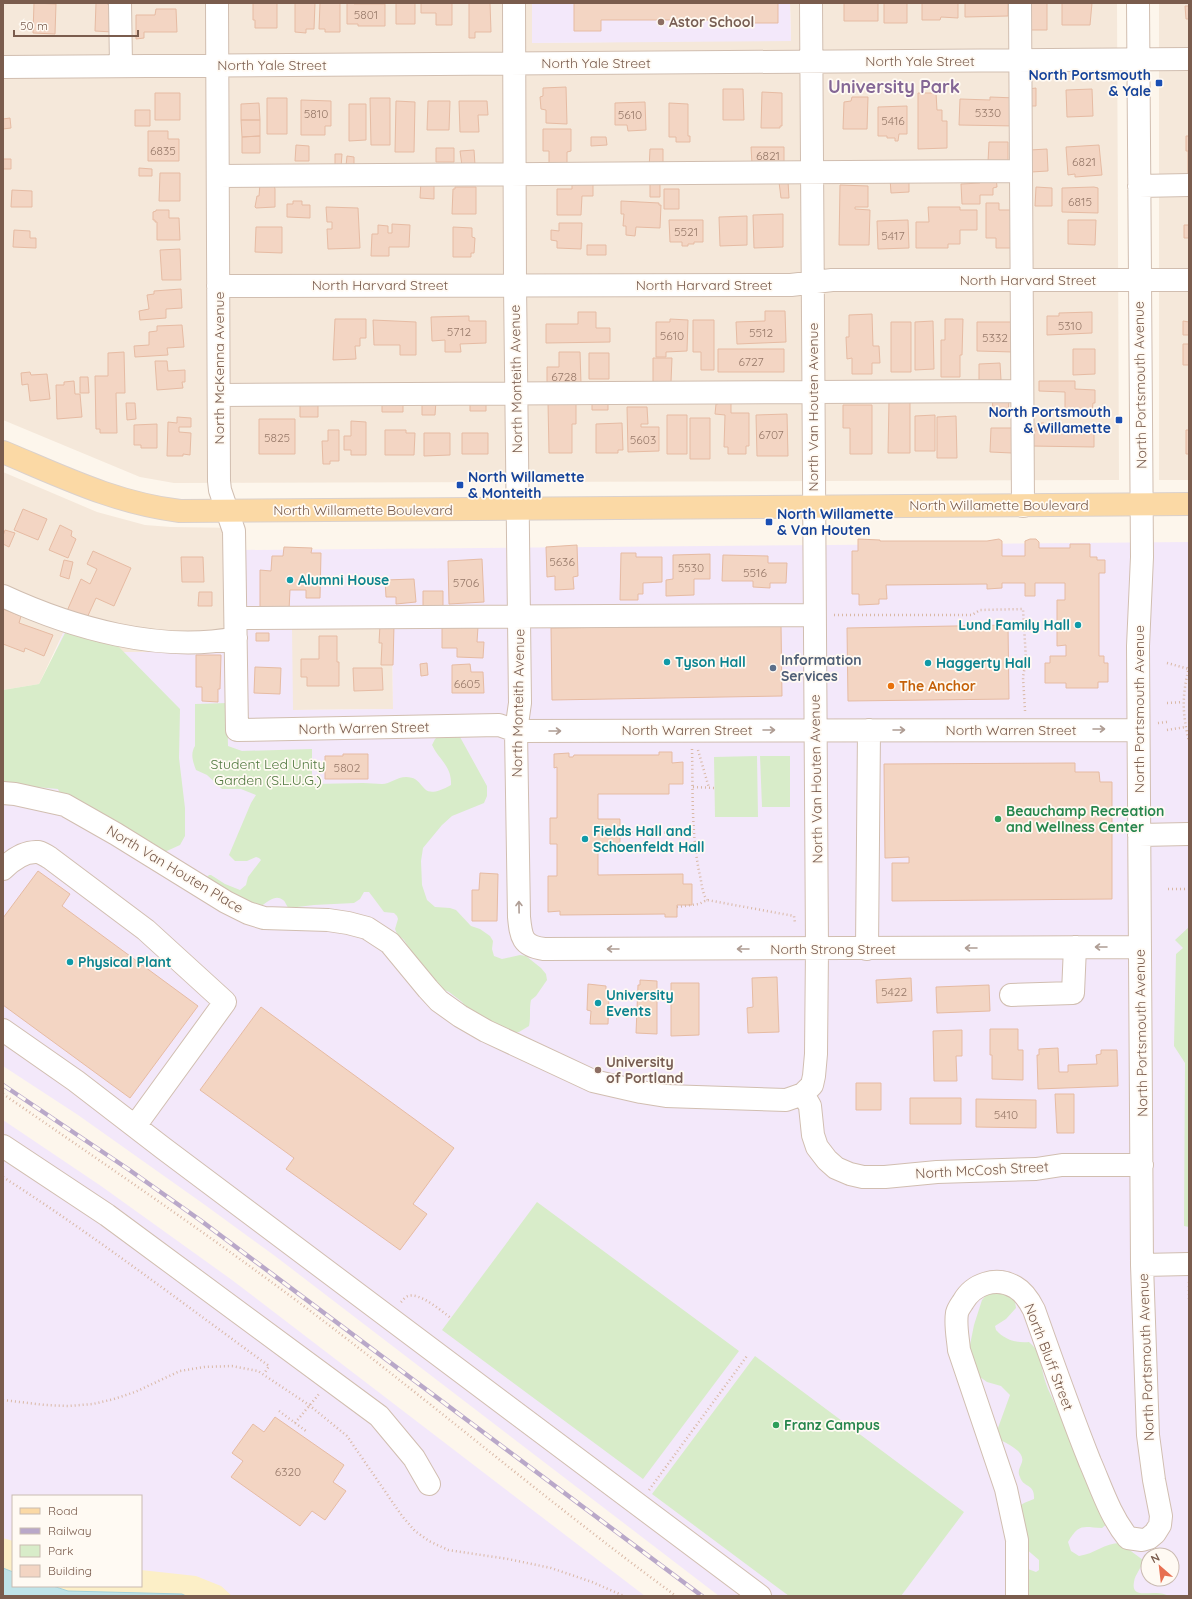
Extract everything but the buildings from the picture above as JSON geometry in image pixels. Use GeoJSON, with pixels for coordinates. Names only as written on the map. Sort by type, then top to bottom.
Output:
{"type":"FeatureCollection","features":[{"type":"Feature","properties":{"kind":"main road","name":"North Willamette Boulevard"},"geometry":{"type":"LineString","coordinates":[[3,452],[99,492],[136,504],[180,510],[228,511],[1189,504]]}},
{"type":"Feature","properties":{"kind":"street"},"geometry":{"type":"LineString","coordinates":[[120,3],[121,65]]}},
{"type":"Feature","properties":{"kind":"street","name":"North McKenna Avenue"},"geometry":{"type":"LineString","coordinates":[[217,3],[219,481],[220,490],[234,531],[237,730]]}},
{"type":"Feature","properties":{"kind":"street","name":"North Monteith Avenue"},"geometry":{"type":"LineString","coordinates":[[514,3],[514,174],[520,703],[516,731],[519,917],[522,934],[527,944]]}},
{"type":"Feature","properties":{"kind":"street","name":"North Van Houten Avenue"},"geometry":{"type":"LineString","coordinates":[[803,1094],[812,1085],[816,1054],[817,949],[811,3]]}},
{"type":"Feature","properties":{"kind":"street"},"geometry":{"type":"LineString","coordinates":[[1020,3],[1023,506]]}},
{"type":"Feature","properties":{"kind":"street","name":"North Portsmouth Avenue"},"geometry":{"type":"LineString","coordinates":[[1138,3],[1142,557],[1138,646],[1138,730],[1142,1265],[1147,1412],[1152,1462]]}},
{"type":"Feature","properties":{"kind":"street","name":"North Yale Street"},"geometry":{"type":"LineString","coordinates":[[3,67],[121,65],[1189,59]]}},
{"type":"Feature","properties":{"kind":"street"},"geometry":{"type":"LineString","coordinates":[[218,176],[1021,171]]}},
{"type":"Feature","properties":{"kind":"street"},"geometry":{"type":"LineString","coordinates":[[1139,186],[1189,185]]}},
{"type":"Feature","properties":{"kind":"street","name":"North Harvard Street"},"geometry":{"type":"LineString","coordinates":[[218,286],[791,285],[832,280],[1189,280]]}},
{"type":"Feature","properties":{"kind":"street"},"geometry":{"type":"LineString","coordinates":[[219,396],[1022,391]]}},
{"type":"Feature","properties":{"kind":"street"},"geometry":{"type":"LineString","coordinates":[[3,596],[46,614],[98,629],[144,640],[162,642],[205,642],[236,628],[519,616],[814,615]]}},
{"type":"Feature","properties":{"kind":"street","name":"North Warren Street"},"geometry":{"type":"LineString","coordinates":[[237,730],[499,726],[516,731],[1138,730]]}},
{"type":"Feature","properties":{"kind":"street"},"geometry":{"type":"LineString","coordinates":[[867,949],[868,730]]}},
{"type":"Feature","properties":{"kind":"street","name":"North Van Houten Place"},"geometry":{"type":"LineString","coordinates":[[3,793],[15,794],[65,805],[116,834],[226,902],[248,913],[264,918],[328,920],[367,928],[390,943],[439,1001],[460,1016],[486,1031],[593,1081],[641,1092],[673,1096],[786,1100],[803,1094]]}},
{"type":"Feature","properties":{"kind":"street"},"geometry":{"type":"LineString","coordinates":[[1139,835],[1189,834]]}},
{"type":"Feature","properties":{"kind":"street"},"geometry":{"type":"LineString","coordinates":[[3,869],[24,854],[39,852],[50,858],[146,930],[225,1002],[135,1126]]}},
{"type":"Feature","properties":{"kind":"street","name":"North Strong Street"},"geometry":{"type":"LineString","coordinates":[[527,944],[534,948],[544,949],[867,949],[1140,946]]}},
{"type":"Feature","properties":{"kind":"street"},"geometry":{"type":"LineString","coordinates":[[1011,995],[1073,993],[1074,947]]}},
{"type":"Feature","properties":{"kind":"street"},"geometry":{"type":"LineString","coordinates":[[3,1030],[76,1081],[390,1319],[760,1596]]}},
{"type":"Feature","properties":{"kind":"street","name":"North McCosh Street"},"geometry":{"type":"LineString","coordinates":[[803,1094],[810,1106],[813,1135],[817,1147],[827,1160],[836,1168],[850,1174],[864,1177],[885,1177],[937,1172],[1036,1170],[1062,1165],[1142,1165]]}},
{"type":"Feature","properties":{"kind":"street"},"geometry":{"type":"LineString","coordinates":[[3,1146],[107,1215],[379,1416],[414,1458],[429,1484]]}},
{"type":"Feature","properties":{"kind":"street"},"geometry":{"type":"LineString","coordinates":[[1142,1265],[1189,1264]]}},
{"type":"Feature","properties":{"kind":"street","name":"North Bluff Street"},"geometry":{"type":"LineString","coordinates":[[1016,1596],[1017,1540],[1012,1510],[959,1350],[957,1312],[965,1298],[973,1289],[982,1284],[1002,1282],[1016,1287],[1028,1299],[1034,1310],[1067,1403],[1102,1491],[1115,1520],[1128,1538],[1142,1540],[1155,1533],[1160,1525],[1161,1516],[1152,1462]]}},
{"type":"Feature","properties":{"kind":"path"},"geometry":{"type":"LineString","coordinates":[[814,615],[972,616],[980,610],[1023,609],[1026,660],[1022,677],[1026,730]]}},
{"type":"Feature","properties":{"kind":"path"},"geometry":{"type":"LineString","coordinates":[[1167,663],[1189,668],[1183,702],[1189,742]]}},
{"type":"Feature","properties":{"kind":"path"},"geometry":{"type":"LineString","coordinates":[[1167,703],[1183,702]]}},
{"type":"Feature","properties":{"kind":"path"},"geometry":{"type":"LineString","coordinates":[[1167,730],[1186,727]]}},
{"type":"Feature","properties":{"kind":"path"},"geometry":{"type":"LineString","coordinates":[[707,900],[704,896],[698,868],[694,832],[692,751],[699,750],[709,788]]}},
{"type":"Feature","properties":{"kind":"path"},"geometry":{"type":"LineString","coordinates":[[693,787],[715,788]]}},
{"type":"Feature","properties":{"kind":"path"},"geometry":{"type":"LineString","coordinates":[[620,833],[694,832]]}},
{"type":"Feature","properties":{"kind":"path"},"geometry":{"type":"LineString","coordinates":[[1168,889],[1189,889]]}},
{"type":"Feature","properties":{"kind":"path"},"geometry":{"type":"LineString","coordinates":[[677,908],[699,904],[707,900],[794,916],[795,923]]}},
{"type":"Feature","properties":{"kind":"path"},"geometry":{"type":"LineString","coordinates":[[3,1094],[132,1183],[339,1333],[613,1550],[676,1596]]}},
{"type":"Feature","properties":{"kind":"path"},"geometry":{"type":"LineString","coordinates":[[3,1177],[89,1234],[269,1366],[264,1374]]}},
{"type":"Feature","properties":{"kind":"path"},"geometry":{"type":"LineString","coordinates":[[1189,1278],[1189,1299]]}},
{"type":"Feature","properties":{"kind":"path"},"geometry":{"type":"LineString","coordinates":[[390,1319],[401,1302],[408,1296],[414,1295],[421,1297],[451,1318]]}},
{"type":"Feature","properties":{"kind":"path"},"geometry":{"type":"LineString","coordinates":[[638,1504],[747,1356]]}},
{"type":"Feature","properties":{"kind":"path"},"geometry":{"type":"LineString","coordinates":[[3,1400],[45,1405],[68,1406],[93,1404],[135,1392],[180,1371],[204,1367],[232,1366],[258,1371],[309,1405],[347,1436],[402,1516],[415,1531],[429,1541],[448,1550],[508,1559],[551,1568],[592,1582],[624,1596]]}},
{"type":"Feature","properties":{"kind":"path"},"geometry":{"type":"LineString","coordinates":[[295,1423],[330,1379]]}},
{"type":"Feature","properties":{"kind":"path"},"geometry":{"type":"LineString","coordinates":[[279,1411],[306,1431]]}},
{"type":"Feature","properties":{"kind":"shaded area"},"geometry":{"type":"Polygon","coordinates":[[[3,3],[532,3],[532,43],[791,40],[790,3],[1117,3],[1119,480],[174,483],[140,477],[3,420],[3,3]]]}},
{"type":"Feature","properties":{"kind":"shaded area","name":"Astor School"},"geometry":{"type":"Polygon","coordinates":[[[532,3],[790,3],[791,41],[532,43],[532,3]]]}},
{"type":"Feature","properties":{"kind":"shaded area"},"geometry":{"type":"Polygon","coordinates":[[[1159,3],[1189,3],[1189,480],[1159,480],[1159,3]]]}},
{"type":"Feature","properties":{"kind":"shaded area"},"geometry":{"type":"Polygon","coordinates":[[[3,472],[97,512],[145,525],[242,528],[241,652],[114,652],[64,631],[39,684],[3,690],[3,472]]]}},
{"type":"Feature","properties":{"kind":"shaded area","name":"University of Portland"},"geometry":{"type":"Polygon","coordinates":[[[1189,542],[1189,1596],[719,1596],[275,1256],[78,1115],[3,1066],[3,776],[64,631],[114,652],[241,652],[241,627],[292,627],[293,710],[393,709],[392,617],[241,618],[241,550],[1189,542]]]}},
{"type":"Feature","properties":{"kind":"shaded area"},"geometry":{"type":"Polygon","coordinates":[[[392,626],[393,709],[292,710],[292,627],[392,626]]]}},
{"type":"Feature","properties":{"kind":"shaded area"},"geometry":{"type":"Polygon","coordinates":[[[3,1120],[101,1186],[232,1280],[645,1596],[193,1596],[142,1586],[142,1495],[12,1495],[12,1570],[3,1569],[3,1120]]]}},
{"type":"Feature","properties":{"kind":"green space"},"geometry":{"type":"Polygon","coordinates":[[[65,633],[114,642],[180,709],[179,758],[185,808],[185,836],[180,845],[158,855],[62,798],[58,789],[3,784],[3,690],[39,684],[65,633]]]}},
{"type":"Feature","properties":{"kind":"green space","name":"Student Led Unity Garden (S.L.U.G.)"},"geometry":{"type":"Polygon","coordinates":[[[227,703],[228,746],[242,751],[312,749],[312,784],[382,784],[406,777],[413,778],[418,781],[428,791],[433,792],[440,790],[451,785],[451,778],[447,768],[432,745],[435,739],[441,734],[460,737],[487,786],[487,796],[484,803],[452,816],[442,825],[423,848],[421,861],[422,885],[427,900],[435,907],[456,910],[471,926],[480,929],[490,936],[493,941],[492,949],[494,956],[502,959],[520,955],[526,956],[546,974],[547,980],[536,996],[531,1000],[529,1026],[519,1032],[509,1033],[468,1010],[462,1002],[449,992],[436,986],[419,964],[404,940],[397,934],[395,929],[398,919],[397,916],[394,913],[384,912],[369,892],[364,892],[360,899],[354,903],[289,908],[283,900],[276,898],[255,908],[205,879],[211,875],[225,884],[240,890],[246,885],[248,877],[261,860],[256,857],[247,861],[235,861],[229,855],[251,803],[256,795],[241,789],[222,789],[207,775],[196,770],[193,761],[192,755],[195,746],[195,704],[227,703]]]}},
{"type":"Feature","properties":{"kind":"green space"},"geometry":{"type":"Polygon","coordinates":[[[757,756],[758,817],[715,817],[714,757],[757,756]]]}},
{"type":"Feature","properties":{"kind":"green space"},"geometry":{"type":"Polygon","coordinates":[[[760,756],[790,756],[790,807],[762,807],[760,756]]]}},
{"type":"Feature","properties":{"kind":"green space"},"geometry":{"type":"Polygon","coordinates":[[[1189,927],[1189,1227],[1184,1226],[1185,1063],[1174,1046],[1176,954],[1183,948],[1175,940],[1189,927]]]}},
{"type":"Feature","properties":{"kind":"green space"},"geometry":{"type":"Polygon","coordinates":[[[537,1202],[739,1351],[643,1479],[442,1330],[537,1202]]]}},
{"type":"Feature","properties":{"kind":"green space"},"geometry":{"type":"Polygon","coordinates":[[[988,1293],[1006,1294],[1013,1298],[1016,1308],[1006,1319],[995,1326],[996,1330],[1011,1340],[1029,1342],[1033,1345],[1039,1356],[1048,1389],[1107,1518],[1107,1524],[1102,1528],[1086,1527],[1075,1532],[1068,1542],[1071,1551],[1079,1556],[1115,1543],[1120,1543],[1140,1558],[1140,1568],[1135,1579],[1135,1590],[1140,1593],[1160,1593],[1169,1596],[1027,1596],[1025,1570],[1028,1569],[1036,1572],[1039,1570],[1039,1560],[1025,1548],[1018,1507],[1034,1499],[1034,1494],[1033,1490],[1024,1483],[1019,1475],[1022,1462],[1021,1454],[1015,1448],[999,1439],[998,1428],[1010,1395],[1001,1386],[987,1382],[980,1377],[969,1350],[974,1325],[982,1300],[988,1293]]]}},
{"type":"Feature","properties":{"kind":"green space","name":"Franz Campus"},"geometry":{"type":"Polygon","coordinates":[[[755,1356],[964,1512],[901,1596],[789,1596],[652,1494],[755,1356]]]}},
{"type":"Feature","properties":{"kind":"sand"},"geometry":{"type":"Polygon","coordinates":[[[3,1538],[12,1541],[12,1572],[3,1568],[3,1538]]]}},
{"type":"Feature","properties":{"kind":"sand"},"geometry":{"type":"Polygon","coordinates":[[[142,1570],[196,1576],[221,1586],[232,1596],[186,1596],[182,1594],[68,1591],[56,1587],[142,1587],[142,1570]]]}},
{"type":"Feature","properties":{"kind":"water"},"geometry":{"type":"Polygon","coordinates":[[[3,1568],[12,1572],[12,1587],[56,1587],[68,1591],[182,1594],[186,1596],[3,1596],[3,1568]]]}},
{"type":"Feature","properties":{"kind":"railway"},"geometry":{"type":"LineString","coordinates":[[3,1085],[128,1169],[200,1220],[702,1596]]}},
{"type":"Feature","properties":{"kind":"place","name":"Astor School"},"geometry":{"type":"Point","coordinates":[661,22]}},
{"type":"Feature","properties":{"kind":"place","name":"North Portsmouth & Yale"},"geometry":{"type":"Point","coordinates":[1159,83]}},
{"type":"Feature","properties":{"kind":"place","name":"North Portsmouth & Willamette"},"geometry":{"type":"Point","coordinates":[1119,420]}},
{"type":"Feature","properties":{"kind":"place","name":"North Willamette & Monteith"},"geometry":{"type":"Point","coordinates":[460,485]}},
{"type":"Feature","properties":{"kind":"place","name":"North Willamette & Van Houten"},"geometry":{"type":"Point","coordinates":[769,522]}},
{"type":"Feature","properties":{"kind":"place","name":"Alumni House"},"geometry":{"type":"Point","coordinates":[290,580]}},
{"type":"Feature","properties":{"kind":"place","name":"Lund Family Hall"},"geometry":{"type":"Point","coordinates":[1078,625]}},
{"type":"Feature","properties":{"kind":"place","name":"Tyson Hall"},"geometry":{"type":"Point","coordinates":[667,662]}},
{"type":"Feature","properties":{"kind":"place","name":"Haggerty Hall"},"geometry":{"type":"Point","coordinates":[928,663]}},
{"type":"Feature","properties":{"kind":"place","name":"Information Services"},"geometry":{"type":"Point","coordinates":[773,668]}},
{"type":"Feature","properties":{"kind":"place","name":"The Anchor"},"geometry":{"type":"Point","coordinates":[891,686]}},
{"type":"Feature","properties":{"kind":"place","name":"Beauchamp Recreation and Wellness Center"},"geometry":{"type":"Point","coordinates":[998,819]}},
{"type":"Feature","properties":{"kind":"place","name":"Fields Hall and Schoenfeldt Hall"},"geometry":{"type":"Point","coordinates":[585,839]}},
{"type":"Feature","properties":{"kind":"place","name":"Physical Plant"},"geometry":{"type":"Point","coordinates":[70,962]}},
{"type":"Feature","properties":{"kind":"place","name":"University Events"},"geometry":{"type":"Point","coordinates":[598,1003]}},
{"type":"Feature","properties":{"kind":"place","name":"University of Portland"},"geometry":{"type":"Point","coordinates":[598,1070]}},
{"type":"Feature","properties":{"kind":"place","name":"Franz Campus"},"geometry":{"type":"Point","coordinates":[776,1425]}},
{"type":"Feature","properties":{"kind":"district","name":"University Park"},"geometry":{"type":"Point","coordinates":[894,86]}}]}
